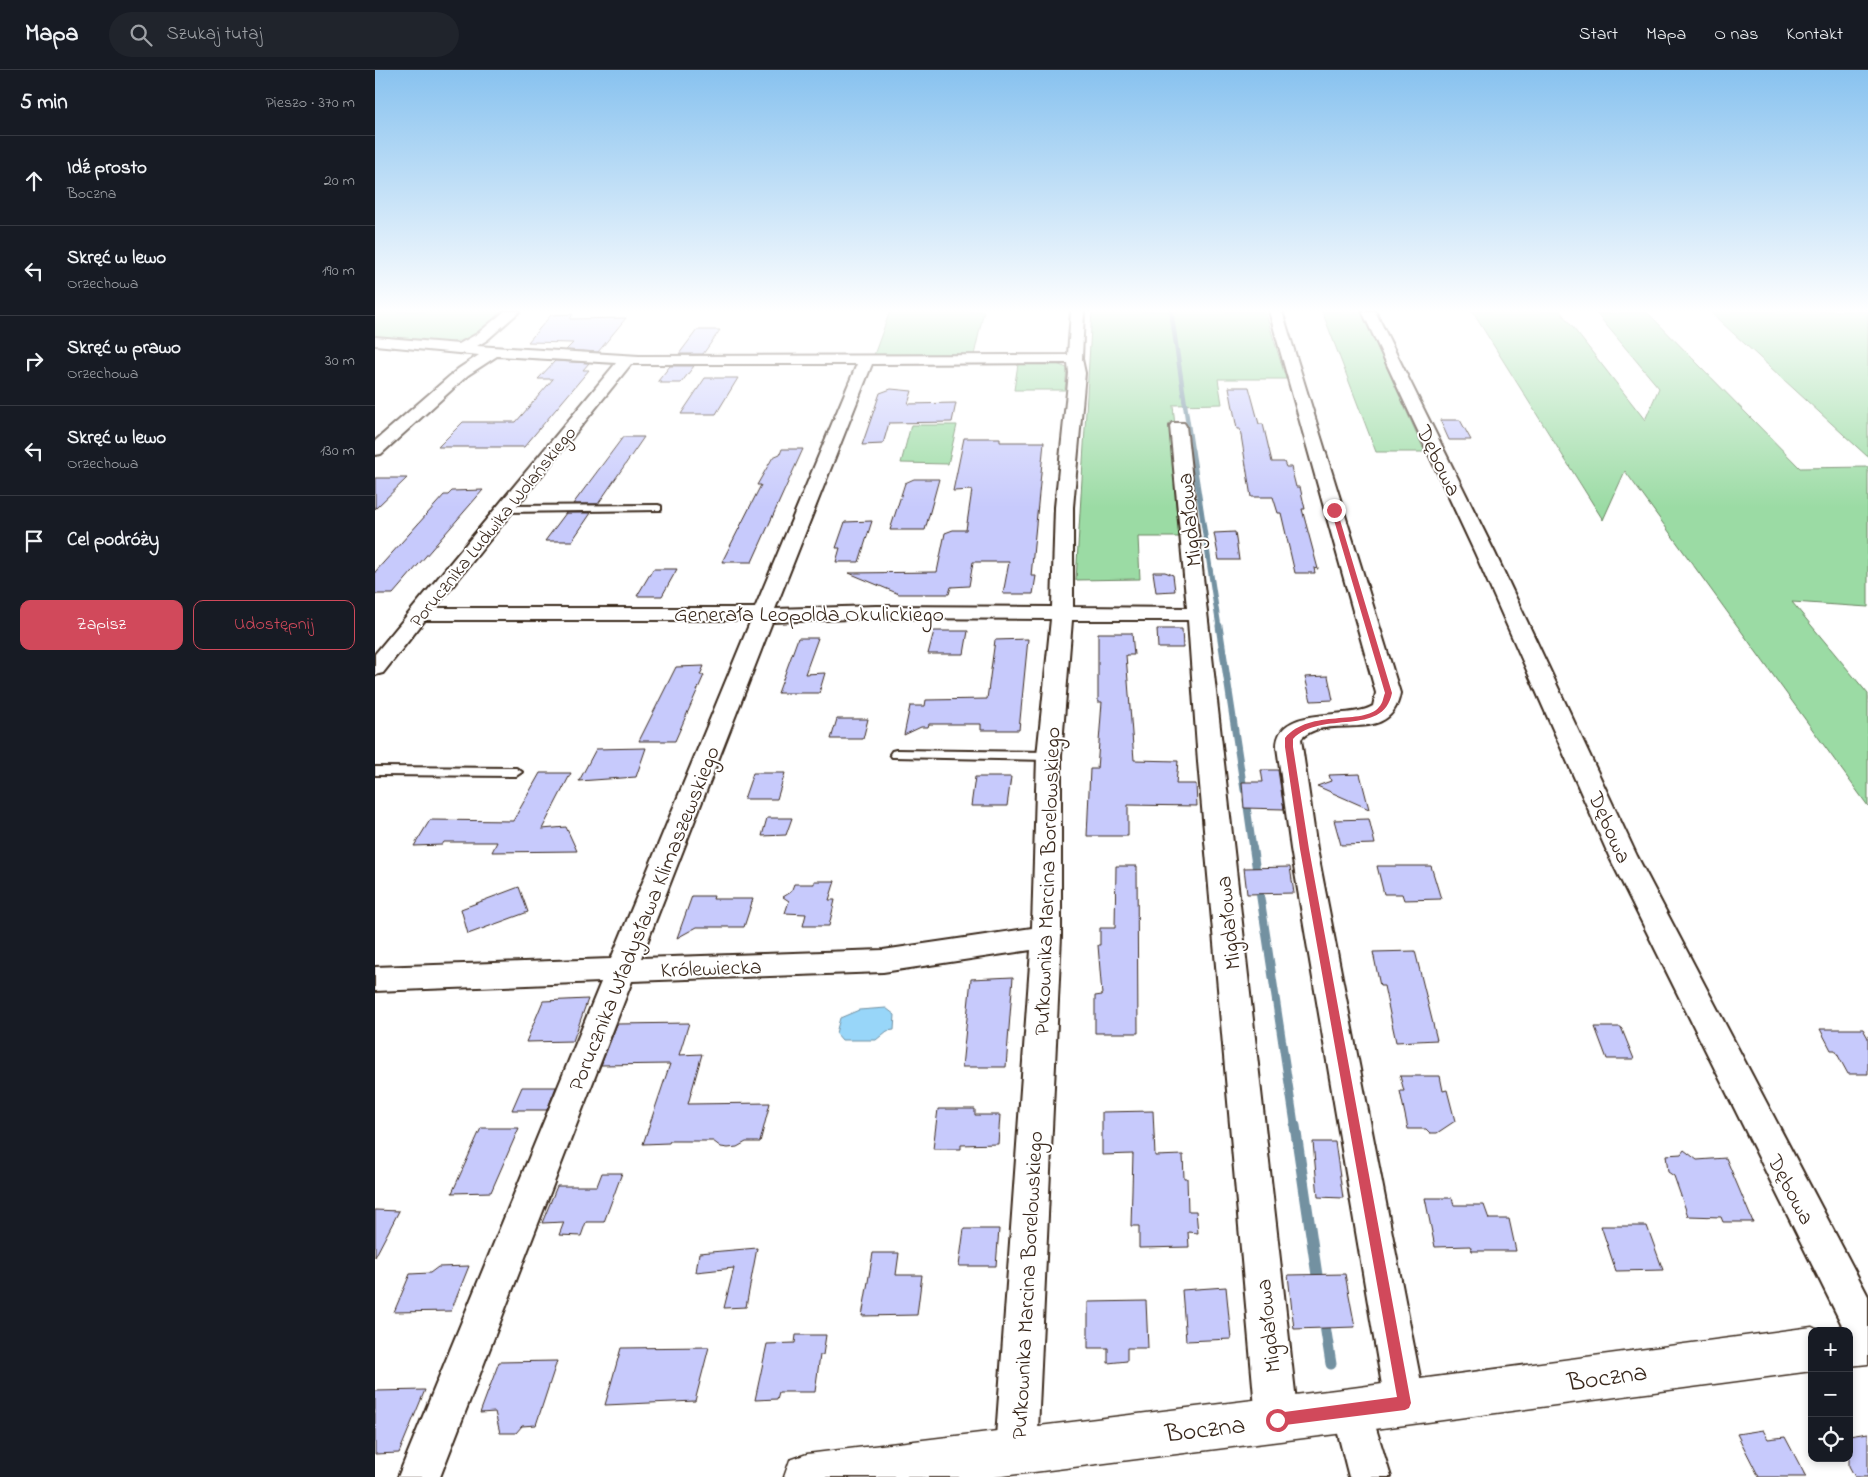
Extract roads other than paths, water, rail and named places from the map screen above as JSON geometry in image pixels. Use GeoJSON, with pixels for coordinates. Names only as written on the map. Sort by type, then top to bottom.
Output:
{"type":"FeatureCollection","features":[{"type":"Feature","properties":{"kind":"street"},"geometry":{"type":"LineString","coordinates":[[375,450],[458,377]]}},
{"type":"Feature","properties":{"kind":"street","name":"Porucznika Ludwika Wolańskiego"},"geometry":{"type":"LineString","coordinates":[[375,668],[613,377]]}},
{"type":"Feature","properties":{"kind":"street","name":"Porucznika Władysława Klimaszewskiego"},"geometry":{"type":"LineString","coordinates":[[419,1477],[621,970],[759,632],[762,615],[859,377]]}},
{"type":"Feature","properties":{"kind":"street","name":"Pułkownika Marcina Borelowskiego"},"geometry":{"type":"LineString","coordinates":[[1016,1452],[1046,936],[1049,756],[1062,612],[1064,507],[1077,377]]}},
{"type":"Feature","properties":{"kind":"street"},"geometry":{"type":"LineString","coordinates":[[1294,377],[1388,693],[1386,703],[1381,711],[1368,716],[1309,724],[1299,728],[1289,738],[1289,747],[1304,849],[1405,1403]]}},
{"type":"Feature","properties":{"kind":"street","name":"Dębowa"},"geometry":{"type":"LineString","coordinates":[[1400,377],[1485,553],[1623,856],[1767,1142],[1868,1336]]}},
{"type":"Feature","properties":{"kind":"street","name":"Migdałowa"},"geometry":{"type":"LineString","coordinates":[[1178,426],[1277,1420]]}},
{"type":"Feature","properties":{"kind":"street","name":"Generała Leopolda Okulickiego"},"geometry":{"type":"LineString","coordinates":[[420,614],[738,613],[762,615],[876,612],[1062,612],[1198,614]]}},
{"type":"Feature","properties":{"kind":"street","name":"Królewiecka"},"geometry":{"type":"LineString","coordinates":[[375,979],[883,961],[967,950],[1046,936]]}},
{"type":"Feature","properties":{"kind":"street"},"geometry":{"type":"LineString","coordinates":[[1853,1344],[1868,1342]]}},
{"type":"Feature","properties":{"kind":"street","name":"Boczna"},"geometry":{"type":"LineString","coordinates":[[807,1477],[1277,1420],[1808,1350]]}},
{"type":"Feature","properties":{"kind":"street"},"geometry":{"type":"LineString","coordinates":[[1352,1410],[1370,1477]]}},
{"type":"Feature","properties":{"kind":"lane"},"geometry":{"type":"LineString","coordinates":[[504,509],[658,508]]}},
{"type":"Feature","properties":{"kind":"lane"},"geometry":{"type":"LineString","coordinates":[[897,754],[1049,756]]}},
{"type":"Feature","properties":{"kind":"lane"},"geometry":{"type":"LineString","coordinates":[[375,771],[516,772]]}},
{"type":"Feature","properties":{"kind":"water"},"geometry":{"type":"Polygon","coordinates":[[[886,1008],[895,1015],[894,1030],[887,1031],[876,1040],[842,1040],[836,1033],[840,1018],[859,1010],[886,1008]]]}},
{"type":"Feature","properties":{"kind":"waterway"},"geometry":{"type":"LineString","coordinates":[[1181,377],[1192,451]]}},
{"type":"Feature","properties":{"kind":"waterway"},"geometry":{"type":"LineString","coordinates":[[1192,450],[1219,627]]}},
{"type":"Feature","properties":{"kind":"waterway"},"geometry":{"type":"LineString","coordinates":[[1219,626],[1244,790]]}},
{"type":"Feature","properties":{"kind":"waterway"},"geometry":{"type":"LineString","coordinates":[[1246,800],[1253,849]]}},
{"type":"Feature","properties":{"kind":"waterway"},"geometry":{"type":"LineString","coordinates":[[1253,848],[1295,1127]]}},
{"type":"Feature","properties":{"kind":"waterway"},"geometry":{"type":"LineString","coordinates":[[1295,1126],[1318,1282]]}},
{"type":"Feature","properties":{"kind":"waterway"},"geometry":{"type":"LineString","coordinates":[[1324,1319],[1331,1364]]}}]}
